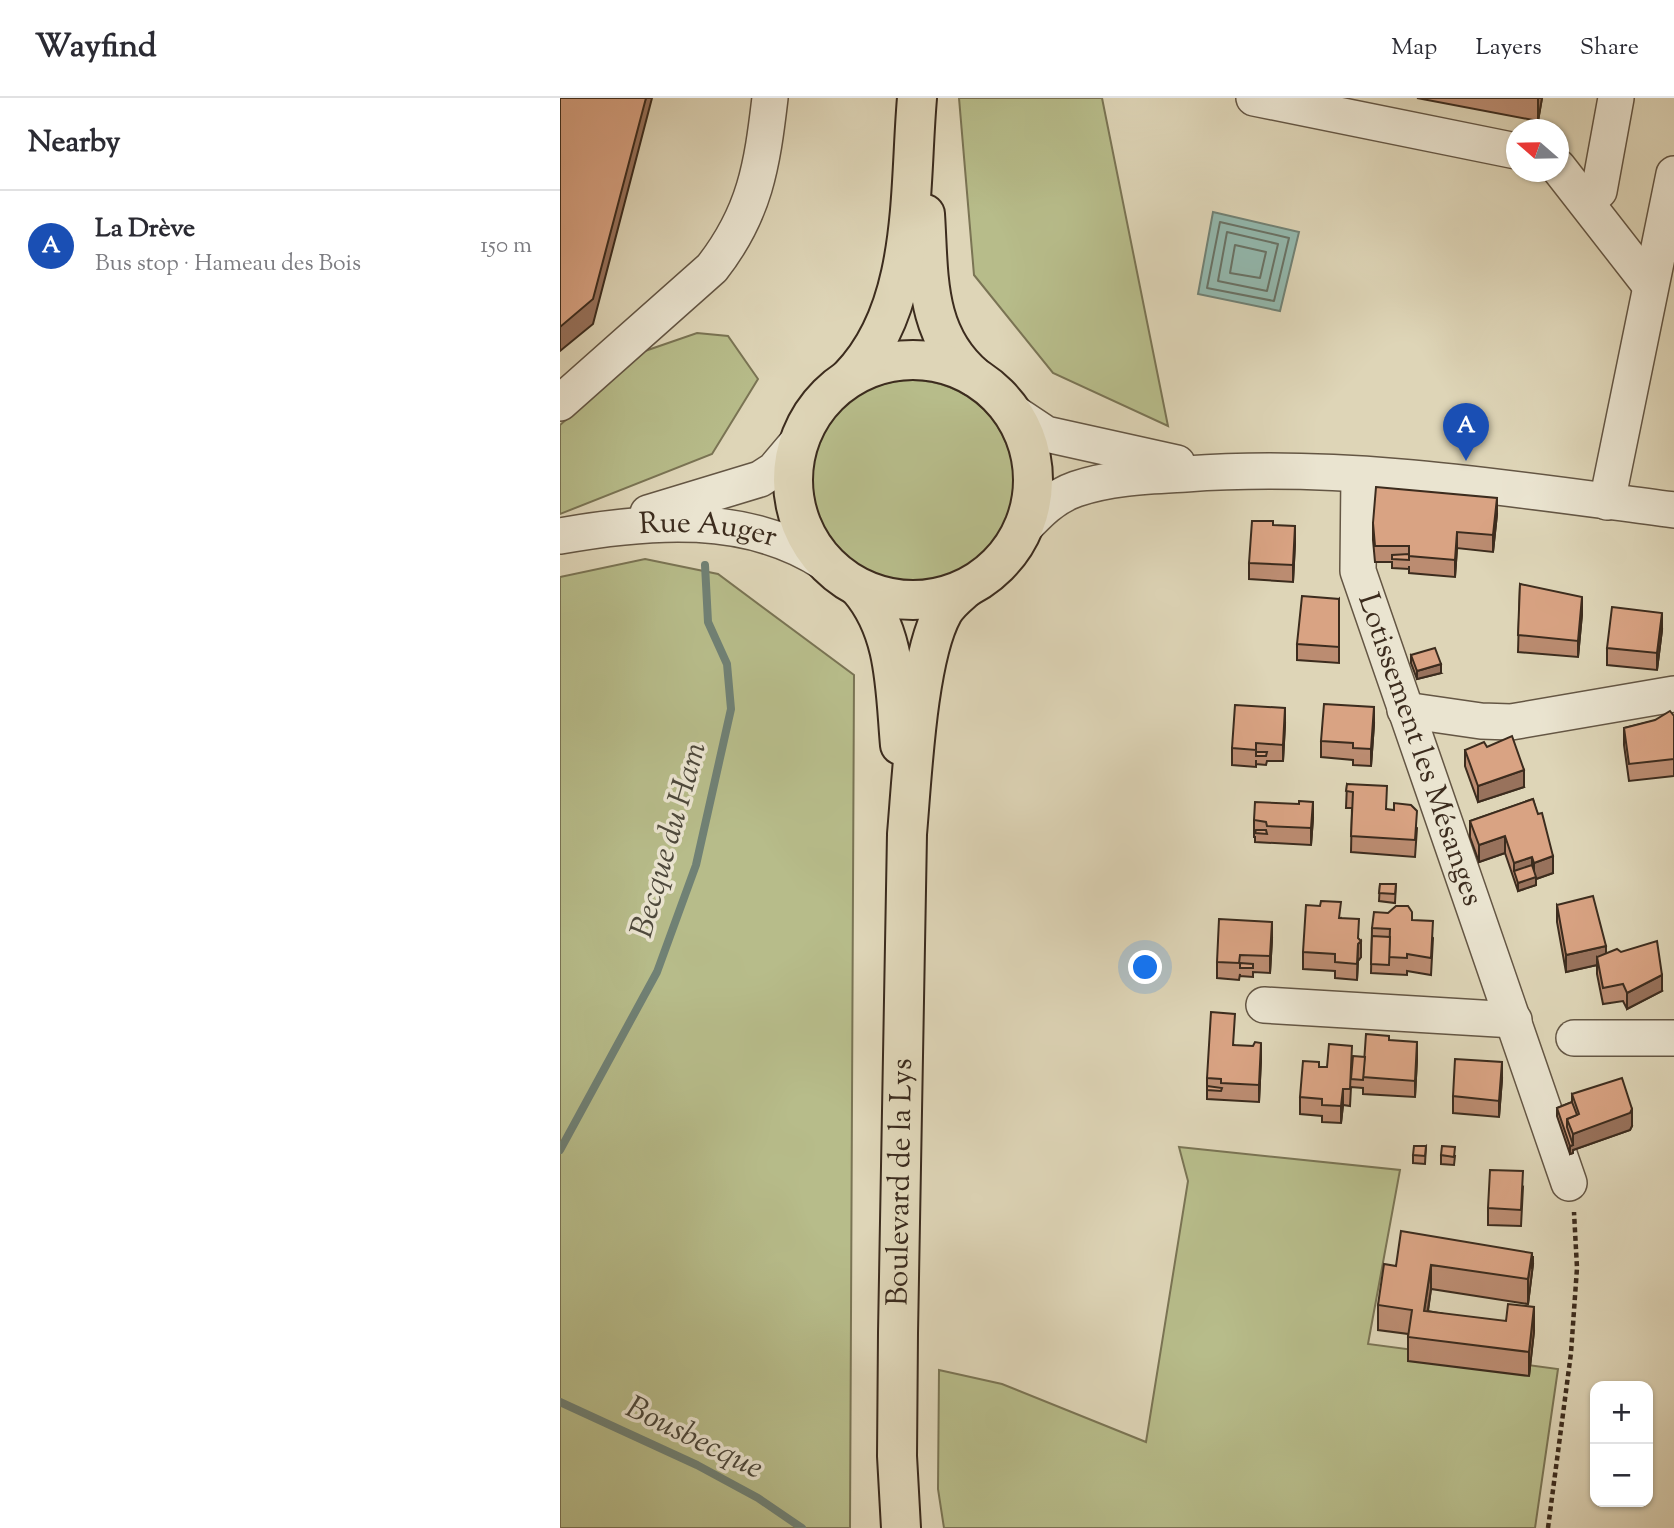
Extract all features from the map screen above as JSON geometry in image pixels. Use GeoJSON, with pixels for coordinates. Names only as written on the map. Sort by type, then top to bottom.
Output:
{"type":"FeatureCollection","features":[{"type":"Feature","properties":{"kind":"main road"},"geometry":{"type":"LineString","coordinates":[[918,98],[932,309],[951,352],[1010,410],[1024,434],[1033,475],[1031,503],[1022,530],[999,564],[965,589],[939,598],[911,601],[884,597],[859,588],[825,563],[808,539],[795,504],[793,467],[800,438],[824,399],[847,380],[874,349],[893,300],[908,219],[918,98]]}},
{"type":"Feature","properties":{"kind":"main road"},"geometry":{"type":"LineString","coordinates":[[847,380],[875,366],[912,360],[949,365],[977,378]]}},
{"type":"Feature","properties":{"kind":"main road","name":"Boulevard de la Lys"},"geometry":{"type":"LineString","coordinates":[[859,588],[880,617],[892,658],[906,835]]}},
{"type":"Feature","properties":{"kind":"main road","name":"Boulevard de la Lys"},"geometry":{"type":"LineString","coordinates":[[901,1528],[897,1420],[906,835],[930,651],[944,612],[965,589]]}},
{"type":"Feature","properties":{"kind":"street"},"geometry":{"type":"LineString","coordinates":[[560,403],[712,268],[729,247],[754,197],[770,98]]}},
{"type":"Feature","properties":{"kind":"street"},"geometry":{"type":"LineString","coordinates":[[1254,98],[1506,149]]}},
{"type":"Feature","properties":{"kind":"street"},"geometry":{"type":"LineString","coordinates":[[1599,191],[1616,98]]}},
{"type":"Feature","properties":{"kind":"street"},"geometry":{"type":"LineString","coordinates":[[1569,164],[1584,171],[1652,273]]}},
{"type":"Feature","properties":{"kind":"street"},"geometry":{"type":"LineString","coordinates":[[1608,502],[1674,174]]}},
{"type":"Feature","properties":{"kind":"street"},"geometry":{"type":"LineString","coordinates":[[1569,178],[1652,273]]}},
{"type":"Feature","properties":{"kind":"street"},"geometry":{"type":"LineString","coordinates":[[1010,410],[1029,426],[1070,441],[1163,461],[1232,470],[1359,475],[1494,485],[1674,510]]}},
{"type":"Feature","properties":{"kind":"street","name":"Rue Auger"},"geometry":{"type":"LineString","coordinates":[[570,534],[760,479],[774,470],[800,438]]}},
{"type":"Feature","properties":{"kind":"street"},"geometry":{"type":"LineString","coordinates":[[1022,530],[1042,508],[1075,489],[1109,481],[1232,470]]}},
{"type":"Feature","properties":{"kind":"street","name":"Lotissement les Mésanges"},"geometry":{"type":"LineString","coordinates":[[1359,475],[1356,560],[1405,710],[1569,1183]]}},
{"type":"Feature","properties":{"kind":"street","name":"Rue Auger"},"geometry":{"type":"LineString","coordinates":[[570,534],[663,525],[733,527],[781,538],[825,563]]}},
{"type":"Feature","properties":{"kind":"street"},"geometry":{"type":"LineString","coordinates":[[1405,710],[1481,722],[1511,722],[1674,694]]}},
{"type":"Feature","properties":{"kind":"street"},"geometry":{"type":"LineString","coordinates":[[1264,1005],[1514,1020]]}},
{"type":"Feature","properties":{"kind":"street"},"geometry":{"type":"LineString","coordinates":[[1574,1038],[1674,1038]]}},
{"type":"Feature","properties":{"kind":"path"},"geometry":{"type":"LineString","coordinates":[[1548,1528],[1566,1406],[1577,1268],[1576,1228],[1569,1183]]}},
{"type":"Feature","properties":{"kind":"green space"},"geometry":{"type":"Polygon","coordinates":[[[959,98],[1102,98],[1168,426],[1053,373],[974,275],[959,98]]]}},
{"type":"Feature","properties":{"kind":"green space"},"geometry":{"type":"Polygon","coordinates":[[[697,333],[728,336],[758,379],[712,454],[560,514],[560,425],[645,351],[697,333]]]}},
{"type":"Feature","properties":{"kind":"green space"},"geometry":{"type":"Polygon","coordinates":[[[912,380],[951,388],[969,397],[984,410],[997,425],[1006,443],[1014,482],[1006,521],[997,539],[984,554],[969,567],[951,576],[912,584],[873,576],[855,567],[840,554],[827,539],[818,521],[810,482],[818,443],[827,425],[840,410],[855,397],[873,388],[912,380]]]}},
{"type":"Feature","properties":{"kind":"green space"},"geometry":{"type":"Polygon","coordinates":[[[645,559],[718,574],[854,675],[850,1528],[560,1528],[560,577],[645,559]]]}},
{"type":"Feature","properties":{"kind":"green space"},"geometry":{"type":"Polygon","coordinates":[[[1179,1147],[1400,1170],[1368,1344],[1558,1369],[1535,1528],[944,1528],[938,1489],[939,1370],[1002,1384],[1146,1442],[1188,1181],[1179,1147]]]}},
{"type":"Feature","properties":{"kind":"water"},"geometry":{"type":"Polygon","coordinates":[[[1213,212],[1299,232],[1280,311],[1198,294],[1213,212]]]}},
{"type":"Feature","properties":{"kind":"building"},"geometry":{"type":"Polygon","coordinates":[[[560,98],[646,98],[593,299],[560,327],[560,98]]]}},
{"type":"Feature","properties":{"kind":"building"},"geometry":{"type":"Polygon","coordinates":[[[1376,487],[1497,498],[1493,535],[1457,532],[1455,560],[1409,556],[1409,546],[1375,546],[1373,523],[1376,487]]]}},
{"type":"Feature","properties":{"kind":"building"},"geometry":{"type":"Polygon","coordinates":[[[1252,521],[1273,521],[1273,525],[1295,526],[1293,565],[1249,563],[1252,521]]]}},
{"type":"Feature","properties":{"kind":"building"},"geometry":{"type":"Polygon","coordinates":[[[1409,554],[1409,560],[1392,559],[1392,555],[1409,554]]]}},
{"type":"Feature","properties":{"kind":"building"},"geometry":{"type":"Polygon","coordinates":[[[1520,584],[1582,597],[1578,641],[1518,635],[1520,584]]]}},
{"type":"Feature","properties":{"kind":"building"},"geometry":{"type":"Polygon","coordinates":[[[1302,596],[1339,599],[1339,647],[1297,644],[1302,596]]]}},
{"type":"Feature","properties":{"kind":"building"},"geometry":{"type":"Polygon","coordinates":[[[1612,607],[1662,613],[1657,653],[1607,648],[1612,607]]]}},
{"type":"Feature","properties":{"kind":"building"},"geometry":{"type":"Polygon","coordinates":[[[1435,648],[1441,664],[1417,671],[1411,655],[1435,648]]]}},
{"type":"Feature","properties":{"kind":"building"},"geometry":{"type":"Polygon","coordinates":[[[1324,704],[1374,707],[1371,749],[1353,748],[1353,743],[1321,741],[1324,704]]]}},
{"type":"Feature","properties":{"kind":"building"},"geometry":{"type":"Polygon","coordinates":[[[1235,705],[1285,708],[1283,745],[1256,743],[1256,750],[1232,748],[1235,705]]]}},
{"type":"Feature","properties":{"kind":"building"},"geometry":{"type":"Polygon","coordinates":[[[1670,711],[1674,716],[1674,759],[1629,764],[1624,728],[1655,720],[1670,711]]]}},
{"type":"Feature","properties":{"kind":"building"},"geometry":{"type":"Polygon","coordinates":[[[1512,736],[1524,770],[1478,786],[1465,750],[1484,742],[1487,747],[1512,736]]]}},
{"type":"Feature","properties":{"kind":"building"},"geometry":{"type":"Polygon","coordinates":[[[1256,752],[1267,752],[1266,756],[1256,756],[1256,752]]]}},
{"type":"Feature","properties":{"kind":"building"},"geometry":{"type":"Polygon","coordinates":[[[1347,784],[1387,786],[1386,809],[1394,810],[1394,803],[1411,805],[1417,811],[1415,840],[1351,836],[1353,792],[1346,791],[1347,784]]]}},
{"type":"Feature","properties":{"kind":"building"},"geometry":{"type":"Polygon","coordinates":[[[1533,799],[1538,814],[1542,813],[1553,856],[1534,863],[1532,857],[1514,863],[1505,836],[1479,845],[1470,821],[1533,799]]]}},
{"type":"Feature","properties":{"kind":"building"},"geometry":{"type":"Polygon","coordinates":[[[1299,801],[1313,802],[1311,828],[1267,826],[1266,822],[1254,820],[1255,802],[1299,804],[1299,801]]]}},
{"type":"Feature","properties":{"kind":"building"},"geometry":{"type":"Polygon","coordinates":[[[1256,830],[1266,830],[1267,834],[1255,833],[1256,830]]]}},
{"type":"Feature","properties":{"kind":"building"},"geometry":{"type":"Polygon","coordinates":[[[1532,865],[1536,877],[1518,883],[1514,871],[1532,865]]]}},
{"type":"Feature","properties":{"kind":"building"},"geometry":{"type":"Polygon","coordinates":[[[1380,884],[1396,884],[1395,894],[1379,893],[1380,884]]]}},
{"type":"Feature","properties":{"kind":"building"},"geometry":{"type":"Polygon","coordinates":[[[1593,896],[1606,946],[1566,955],[1557,905],[1593,896]]]}},
{"type":"Feature","properties":{"kind":"building"},"geometry":{"type":"Polygon","coordinates":[[[1321,901],[1341,902],[1339,918],[1359,919],[1358,938],[1361,941],[1358,944],[1357,964],[1335,962],[1335,954],[1303,952],[1306,905],[1320,906],[1321,901]]]}},
{"type":"Feature","properties":{"kind":"building"},"geometry":{"type":"Polygon","coordinates":[[[1396,906],[1408,906],[1412,912],[1412,920],[1433,921],[1431,958],[1407,954],[1407,958],[1389,957],[1390,929],[1372,928],[1374,912],[1388,913],[1396,906]]]}},
{"type":"Feature","properties":{"kind":"building"},"geometry":{"type":"Polygon","coordinates":[[[1219,919],[1272,922],[1270,956],[1240,955],[1239,963],[1217,962],[1219,919]]]}},
{"type":"Feature","properties":{"kind":"building"},"geometry":{"type":"Polygon","coordinates":[[[1372,936],[1390,937],[1389,965],[1371,964],[1372,936]]]}},
{"type":"Feature","properties":{"kind":"building"},"geometry":{"type":"Polygon","coordinates":[[[1657,941],[1662,975],[1627,993],[1623,984],[1603,988],[1597,957],[1617,949],[1621,952],[1657,941]]]}},
{"type":"Feature","properties":{"kind":"building"},"geometry":{"type":"Polygon","coordinates":[[[1240,963],[1253,964],[1253,968],[1240,968],[1240,963]]]}},
{"type":"Feature","properties":{"kind":"building"},"geometry":{"type":"Polygon","coordinates":[[[1211,1012],[1235,1014],[1233,1045],[1253,1046],[1255,1042],[1261,1043],[1259,1085],[1221,1083],[1221,1079],[1207,1078],[1211,1012]]]}},
{"type":"Feature","properties":{"kind":"building"},"geometry":{"type":"Polygon","coordinates":[[[1366,1034],[1389,1036],[1389,1040],[1417,1042],[1415,1081],[1363,1077],[1366,1034]]]}},
{"type":"Feature","properties":{"kind":"building"},"geometry":{"type":"Polygon","coordinates":[[[1329,1044],[1352,1046],[1350,1089],[1343,1089],[1341,1106],[1322,1105],[1322,1099],[1300,1097],[1303,1061],[1319,1062],[1319,1067],[1327,1067],[1329,1044]]]}},
{"type":"Feature","properties":{"kind":"building"},"geometry":{"type":"Polygon","coordinates":[[[1353,1056],[1365,1057],[1363,1080],[1351,1079],[1353,1056]]]}},
{"type":"Feature","properties":{"kind":"building"},"geometry":{"type":"Polygon","coordinates":[[[1455,1059],[1502,1062],[1499,1101],[1453,1096],[1455,1059]]]}},
{"type":"Feature","properties":{"kind":"building"},"geometry":{"type":"Polygon","coordinates":[[[1622,1078],[1632,1109],[1630,1113],[1573,1134],[1567,1119],[1579,1114],[1572,1094],[1622,1078]]]}},
{"type":"Feature","properties":{"kind":"building"},"geometry":{"type":"Polygon","coordinates":[[[1207,1086],[1222,1088],[1221,1091],[1207,1090],[1207,1086]]]}},
{"type":"Feature","properties":{"kind":"building"},"geometry":{"type":"Polygon","coordinates":[[[1572,1102],[1577,1115],[1567,1119],[1573,1145],[1570,1146],[1557,1108],[1572,1102]]]}},
{"type":"Feature","properties":{"kind":"building"},"geometry":{"type":"Polygon","coordinates":[[[1414,1146],[1426,1146],[1425,1156],[1413,1155],[1414,1146]]]}},
{"type":"Feature","properties":{"kind":"building"},"geometry":{"type":"Polygon","coordinates":[[[1442,1146],[1455,1147],[1454,1157],[1441,1155],[1442,1146]]]}},
{"type":"Feature","properties":{"kind":"building"},"geometry":{"type":"Polygon","coordinates":[[[1490,1170],[1523,1171],[1521,1210],[1488,1208],[1490,1170]]]}},
{"type":"Feature","properties":{"kind":"building"},"geometry":{"type":"Polygon","coordinates":[[[1401,1231],[1532,1253],[1528,1279],[1431,1265],[1424,1311],[1506,1321],[1508,1304],[1534,1307],[1529,1352],[1408,1337],[1412,1310],[1378,1305],[1384,1264],[1396,1266],[1401,1231]]]}},
{"type":"Feature","properties":{"kind":"waterway","name":"Becque du Ham"},"geometry":{"type":"LineString","coordinates":[[560,1150],[657,972],[696,865],[731,709],[727,664],[708,622],[705,565]]}},
{"type":"Feature","properties":{"kind":"waterway","name":"Bousbecque"},"geometry":{"type":"LineString","coordinates":[[560,1402],[697,1465],[758,1498],[802,1528]]}},
{"type":"Feature","properties":{"kind":"place","name":"La Drève"},"geometry":{"type":"Point","coordinates":[1466,461]}}]}
